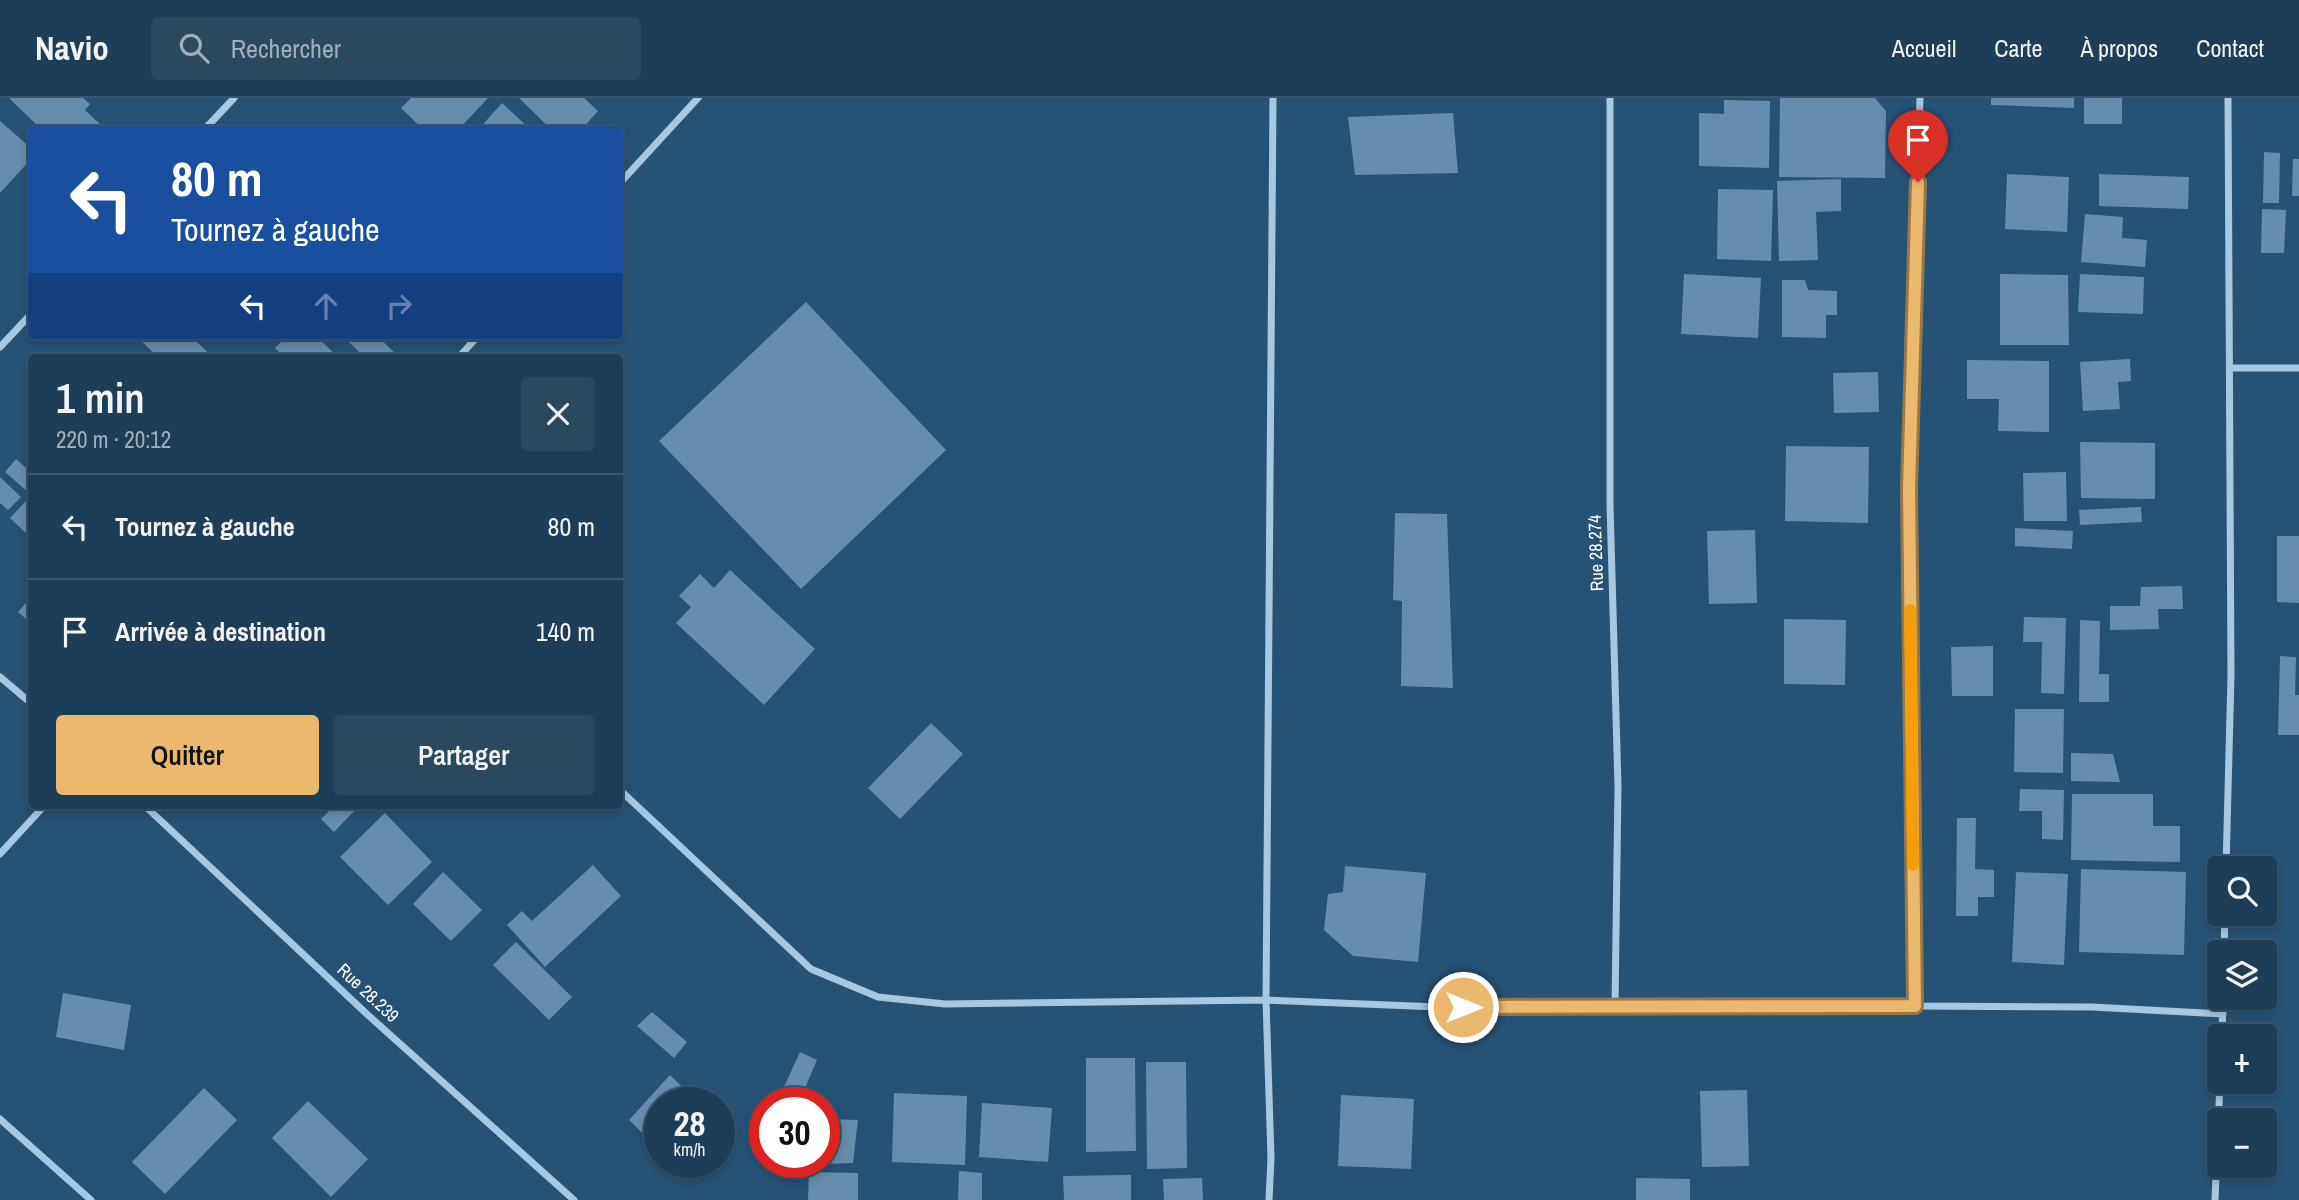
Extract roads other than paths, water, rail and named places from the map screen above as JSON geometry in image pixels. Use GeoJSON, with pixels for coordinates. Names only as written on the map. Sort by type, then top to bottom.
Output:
{"type":"FeatureCollection","features":[{"type":"Feature","properties":{"kind":"street"},"geometry":{"type":"LineString","coordinates":[[208,126],[234,98]]}},
{"type":"Feature","properties":{"kind":"street"},"geometry":{"type":"LineString","coordinates":[[623,180],[698,98]]}},
{"type":"Feature","properties":{"kind":"street"},"geometry":{"type":"LineString","coordinates":[[1269,1200],[1271,1158],[1266,1000],[1273,98]]}},
{"type":"Feature","properties":{"kind":"street","name":"Rue 28.274"},"geometry":{"type":"LineString","coordinates":[[1611,98],[1610,505],[1618,786],[1615,1007]]}},
{"type":"Feature","properties":{"kind":"street"},"geometry":{"type":"LineString","coordinates":[[1915,1006],[1909,489],[1920,98]]}},
{"type":"Feature","properties":{"kind":"street"},"geometry":{"type":"LineString","coordinates":[[2226,856],[2231,676],[2228,98]]}},
{"type":"Feature","properties":{"kind":"street"},"geometry":{"type":"LineString","coordinates":[[0,347],[28,317]]}},
{"type":"Feature","properties":{"kind":"street"},"geometry":{"type":"LineString","coordinates":[[462,354],[474,340]]}},
{"type":"Feature","properties":{"kind":"street"},"geometry":{"type":"LineString","coordinates":[[2230,368],[2299,368]]}},
{"type":"Feature","properties":{"kind":"street"},"geometry":{"type":"LineString","coordinates":[[0,677],[28,701]]}},
{"type":"Feature","properties":{"kind":"street"},"geometry":{"type":"LineString","coordinates":[[623,793],[811,969],[878,997],[945,1004],[1266,1000],[1438,1007],[2092,1007],[2223,1014]]}},
{"type":"Feature","properties":{"kind":"street"},"geometry":{"type":"LineString","coordinates":[[0,854],[41,809]]}},
{"type":"Feature","properties":{"kind":"street","name":"Rue 28.239"},"geometry":{"type":"LineString","coordinates":[[148,809],[369,1016],[575,1200]]}},
{"type":"Feature","properties":{"kind":"street"},"geometry":{"type":"LineString","coordinates":[[2223,1010],[2223,1024]]}},
{"type":"Feature","properties":{"kind":"street"},"geometry":{"type":"LineString","coordinates":[[2215,1200],[2219,1094]]}},
{"type":"Feature","properties":{"kind":"street"},"geometry":{"type":"LineString","coordinates":[[0,1119],[91,1200]]}}]}
